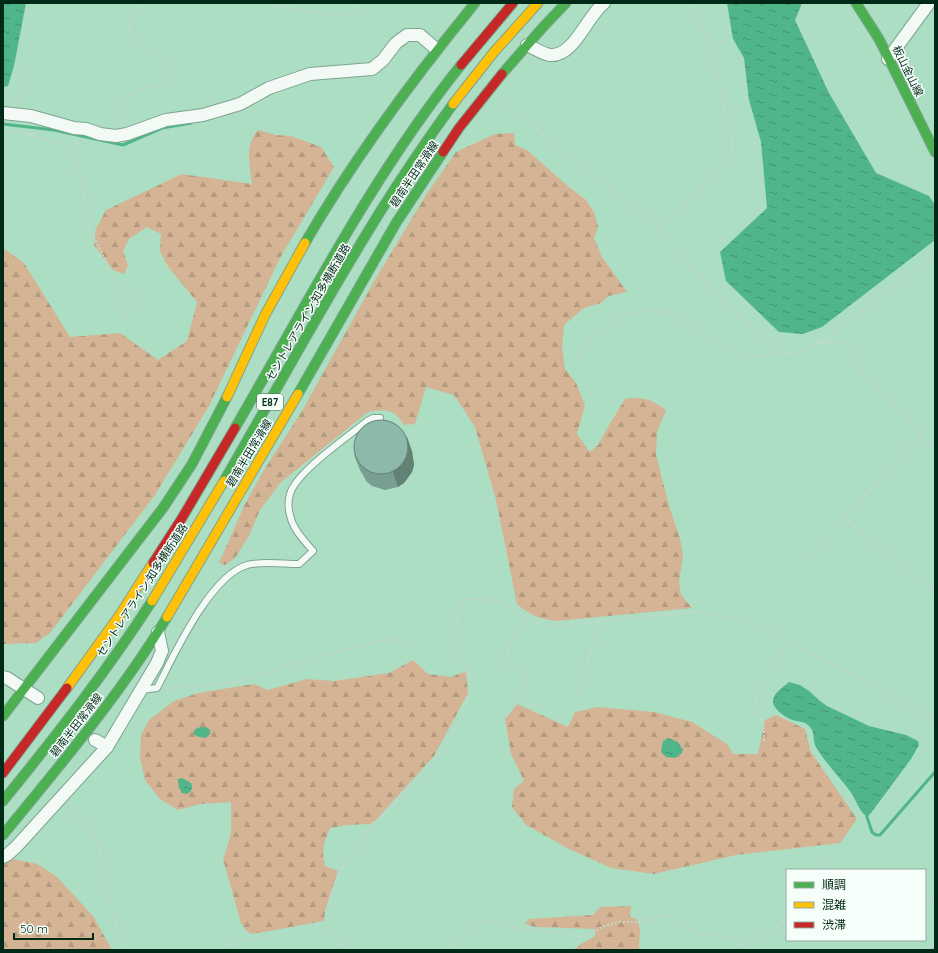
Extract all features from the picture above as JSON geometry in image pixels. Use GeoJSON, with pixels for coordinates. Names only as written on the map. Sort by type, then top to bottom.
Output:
{"type":"FeatureCollection","features":[{"type":"Feature","properties":{"kind":"main road"},"geometry":{"type":"LineString","coordinates":[[3,716],[159,514],[191,465],[224,404],[252,339],[316,220],[390,109],[436,49],[475,3]]}},
{"type":"Feature","properties":{"kind":"main road","name":"セントレアライン;知多横断道路"},"geometry":{"type":"LineString","coordinates":[[3,773],[73,682],[123,610],[176,526],[353,221],[407,136],[459,66],[488,30],[513,3]]}},
{"type":"Feature","properties":{"kind":"main road","name":"セントレアライン;知多横断道路"},"geometry":{"type":"LineString","coordinates":[[3,801],[61,729],[108,666],[148,607],[209,507],[329,297],[404,174],[447,111],[472,79],[502,42],[538,3]]}},
{"type":"Feature","properties":{"kind":"main road","name":"碧南半田常滑線"},"geometry":{"type":"LineString","coordinates":[[3,835],[91,727],[158,632],[318,361],[396,222],[424,179],[460,128],[504,72],[566,3]]}},
{"type":"Feature","properties":{"kind":"main road","name":"板山金山線"},"geometry":{"type":"LineString","coordinates":[[856,3],[879,39],[935,152]]}},
{"type":"Feature","properties":{"kind":"street"},"geometry":{"type":"LineString","coordinates":[[527,45],[550,55],[561,53],[572,46],[597,9],[604,3]]}},
{"type":"Feature","properties":{"kind":"street"},"geometry":{"type":"LineString","coordinates":[[888,59],[929,3]]}},
{"type":"Feature","properties":{"kind":"street"},"geometry":{"type":"LineString","coordinates":[[8,113],[31,116],[74,128],[86,129],[100,134],[119,136],[166,120],[203,115],[240,104],[269,88],[310,74],[372,69],[383,60],[396,43],[407,35],[420,35],[436,49]]}},
{"type":"Feature","properties":{"kind":"street"},"geometry":{"type":"LineString","coordinates":[[3,856],[7,855],[16,847],[107,747],[157,663],[162,651],[158,632]]}},
{"type":"Feature","properties":{"kind":"street"},"geometry":{"type":"LineString","coordinates":[[3,677],[25,688],[38,698]]}},
{"type":"Feature","properties":{"kind":"street"},"geometry":{"type":"LineString","coordinates":[[96,740],[107,747]]}},
{"type":"Feature","properties":{"kind":"lane"},"geometry":{"type":"LineString","coordinates":[[141,690],[157,688],[191,622],[221,582],[246,566],[258,563],[299,564],[313,551],[296,530],[290,516],[288,505],[290,493],[305,472],[367,421],[373,418],[380,418]]}},
{"type":"Feature","properties":{"kind":"path"},"geometry":{"type":"LineString","coordinates":[[119,136],[122,123],[119,105],[121,101],[125,97],[168,81],[171,73],[166,65],[132,35],[129,30],[128,24],[140,3]]}},
{"type":"Feature","properties":{"kind":"path"},"geometry":{"type":"LineString","coordinates":[[275,3],[285,7],[337,16],[352,11],[362,3]]}},
{"type":"Feature","properties":{"kind":"path"},"geometry":{"type":"LineString","coordinates":[[661,230],[732,154],[732,141],[722,98],[722,90],[709,42],[688,3]]}},
{"type":"Feature","properties":{"kind":"path"},"geometry":{"type":"LineString","coordinates":[[8,113],[30,60]]}},
{"type":"Feature","properties":{"kind":"path"},"geometry":{"type":"LineString","coordinates":[[498,98],[661,230],[681,256],[711,289],[761,335],[781,349],[785,354]]}},
{"type":"Feature","properties":{"kind":"path"},"geometry":{"type":"LineString","coordinates":[[74,128],[75,147],[89,228],[100,248],[121,296],[126,325]]}},
{"type":"Feature","properties":{"kind":"path"},"geometry":{"type":"LineString","coordinates":[[3,131],[21,132],[69,147],[75,147]]}},
{"type":"Feature","properties":{"kind":"path"},"geometry":{"type":"LineString","coordinates":[[818,344],[869,307],[935,253]]}},
{"type":"Feature","properties":{"kind":"path"},"geometry":{"type":"LineString","coordinates":[[125,318],[135,303],[139,287]]}},
{"type":"Feature","properties":{"kind":"path"},"geometry":{"type":"LineString","coordinates":[[577,360],[592,338],[623,317],[654,309],[673,314],[718,345],[741,355],[758,356],[785,354],[818,344],[845,341],[858,368],[913,424],[920,435],[935,448]]}},
{"type":"Feature","properties":{"kind":"path"},"geometry":{"type":"LineString","coordinates":[[802,563],[920,435],[923,425],[920,420]]}},
{"type":"Feature","properties":{"kind":"path"},"geometry":{"type":"LineString","coordinates":[[846,517],[852,524],[935,593]]}},
{"type":"Feature","properties":{"kind":"path"},"geometry":{"type":"LineString","coordinates":[[351,950],[339,942],[329,926],[328,913],[332,891],[337,878],[368,833],[437,757],[450,737],[469,695],[470,683],[456,633],[459,606],[462,601],[494,600],[512,607],[526,616],[528,621],[548,626],[698,611],[758,624],[928,716],[935,724]]}},
{"type":"Feature","properties":{"kind":"path"},"geometry":{"type":"LineString","coordinates":[[528,620],[519,626],[506,659],[506,665],[507,667],[523,672],[526,676],[527,680],[520,693],[524,702],[545,710],[562,722]]}},
{"type":"Feature","properties":{"kind":"path"},"geometry":{"type":"LineString","coordinates":[[577,700],[599,620]]}},
{"type":"Feature","properties":{"kind":"path"},"geometry":{"type":"LineString","coordinates":[[157,688],[161,689],[234,682],[302,661],[384,640],[402,640],[406,643],[408,649]]}},
{"type":"Feature","properties":{"kind":"path"},"geometry":{"type":"LineString","coordinates":[[764,740],[764,730],[755,699],[788,640]]}},
{"type":"Feature","properties":{"kind":"path"},"geometry":{"type":"LineString","coordinates":[[56,804],[85,824],[93,832],[97,842],[119,936],[127,950]]}},
{"type":"Feature","properties":{"kind":"path"},"geometry":{"type":"LineString","coordinates":[[825,869],[831,860]]}},
{"type":"Feature","properties":{"kind":"path"},"geometry":{"type":"LineString","coordinates":[[447,950],[480,920],[529,930],[584,936],[604,926],[617,922],[643,922],[657,917],[666,916],[691,928],[699,934],[731,938],[742,942]]}},
{"type":"Feature","properties":{"kind":"path"},"geometry":{"type":"LineString","coordinates":[[728,950],[742,942],[777,927],[786,919]]}},
{"type":"Feature","properties":{"kind":"path"},"geometry":{"type":"LineString","coordinates":[[215,950],[238,943],[281,934]]}},
{"type":"Feature","properties":{"kind":"green space"},"geometry":{"type":"Polygon","coordinates":[[[258,130],[276,135],[291,136],[321,147],[334,167],[280,258],[209,406],[155,495],[50,633],[36,643],[3,644],[3,248],[24,263],[70,337],[120,333],[158,360],[187,341],[197,302],[169,268],[160,252],[161,234],[147,227],[129,239],[123,251],[128,265],[124,274],[113,270],[94,245],[96,229],[106,210],[182,174],[252,184],[249,150],[258,130]]]}},
{"type":"Feature","properties":{"kind":"green space"},"geometry":{"type":"Polygon","coordinates":[[[514,133],[515,145],[527,150],[586,200],[594,212],[598,226],[594,238],[602,257],[627,292],[608,296],[601,303],[584,308],[564,325],[562,347],[565,369],[576,383],[585,405],[577,434],[590,452],[598,445],[625,399],[637,398],[647,400],[666,410],[657,432],[656,455],[669,506],[680,538],[683,556],[679,582],[681,595],[692,608],[557,621],[535,616],[517,604],[496,500],[475,427],[454,395],[426,387],[415,424],[404,425],[397,415],[389,411],[380,410],[368,412],[280,483],[260,510],[249,536],[235,558],[225,565],[219,563],[245,504],[262,473],[302,411],[376,278],[426,195],[456,152],[495,134],[514,133]]]}},
{"type":"Feature","properties":{"kind":"green space"},"geometry":{"type":"Polygon","coordinates":[[[413,660],[428,674],[452,677],[466,672],[468,693],[434,756],[376,820],[370,824],[346,825],[330,828],[324,846],[323,855],[325,866],[338,871],[325,910],[324,921],[252,934],[246,931],[241,923],[223,859],[231,832],[231,802],[200,804],[178,810],[160,799],[145,780],[140,757],[141,735],[149,720],[174,701],[198,693],[254,684],[268,690],[307,679],[334,681],[389,673],[413,660]]]}},
{"type":"Feature","properties":{"kind":"green space"},"geometry":{"type":"Polygon","coordinates":[[[517,704],[568,727],[575,712],[597,707],[654,712],[692,722],[727,744],[733,754],[758,754],[765,720],[776,715],[805,729],[811,752],[857,819],[840,843],[736,855],[654,874],[611,868],[569,849],[526,825],[512,807],[514,789],[524,781],[511,754],[505,719],[517,704]]]}},
{"type":"Feature","properties":{"kind":"green space"},"geometry":{"type":"Polygon","coordinates":[[[5,857],[37,864],[56,876],[93,916],[112,950],[3,950],[3,859],[5,857]]]}},
{"type":"Feature","properties":{"kind":"green space"},"geometry":{"type":"Polygon","coordinates":[[[631,906],[630,917],[637,919],[640,929],[639,950],[574,950],[595,936],[595,929],[535,927],[525,924],[529,919],[593,915],[600,907],[631,906]]]}},
{"type":"Feature","properties":{"kind":"water"},"geometry":{"type":"Polygon","coordinates":[[[3,3],[26,3],[14,66],[8,86],[3,87],[3,3]]]}},
{"type":"Feature","properties":{"kind":"water"},"geometry":{"type":"Polygon","coordinates":[[[727,3],[802,3],[795,20],[829,93],[876,173],[929,196],[935,205],[935,240],[822,327],[803,334],[779,332],[726,281],[720,252],[767,208],[761,142],[749,100],[744,58],[733,39],[727,3]]]}},
{"type":"Feature","properties":{"kind":"water"},"geometry":{"type":"Polygon","coordinates":[[[789,682],[800,685],[827,706],[869,726],[906,735],[918,741],[919,745],[911,759],[867,817],[860,809],[848,788],[816,747],[810,727],[806,723],[786,717],[774,706],[774,697],[778,691],[789,682]]]}},
{"type":"Feature","properties":{"kind":"water"},"geometry":{"type":"Polygon","coordinates":[[[206,727],[210,730],[210,734],[206,738],[193,734],[196,729],[206,727]]]}},
{"type":"Feature","properties":{"kind":"water"},"geometry":{"type":"Polygon","coordinates":[[[668,738],[678,742],[683,750],[682,753],[675,758],[666,757],[661,752],[663,741],[668,738]]]}},
{"type":"Feature","properties":{"kind":"water"},"geometry":{"type":"Polygon","coordinates":[[[182,778],[192,785],[191,791],[187,794],[182,793],[179,787],[178,779],[182,778]]]}},
{"type":"Feature","properties":{"kind":"building"},"geometry":{"type":"Polygon","coordinates":[[[376,420],[386,420],[396,424],[404,432],[408,442],[408,452],[404,462],[396,470],[386,474],[376,474],[366,470],[358,462],[354,452],[354,442],[358,432],[366,424],[376,420]]]}},
{"type":"Feature","properties":{"kind":"waterway"},"geometry":{"type":"LineString","coordinates":[[3,124],[54,130],[123,145],[162,128],[191,123]]}},
{"type":"Feature","properties":{"kind":"waterway"},"geometry":{"type":"LineString","coordinates":[[867,817],[872,832],[876,835],[880,835],[935,772]]}},
{"type":"Feature","properties":{"kind":"traffic: fast"},"geometry":{"type":"LineString","coordinates":[[305,243],[344,180],[385,120],[475,3]]}},
{"type":"Feature","properties":{"kind":"traffic: fast"},"geometry":{"type":"LineString","coordinates":[[502,74],[566,3]]}},
{"type":"Feature","properties":{"kind":"traffic: fast"},"geometry":{"type":"LineString","coordinates":[[856,3],[879,39],[935,152]]}},
{"type":"Feature","properties":{"kind":"traffic: fast"},"geometry":{"type":"LineString","coordinates":[[235,428],[341,242],[369,196],[398,151],[461,65]]}},
{"type":"Feature","properties":{"kind":"traffic: fast"},"geometry":{"type":"LineString","coordinates":[[224,481],[320,312],[360,245],[406,171],[453,104]]}},
{"type":"Feature","properties":{"kind":"traffic: fast"},"geometry":{"type":"LineString","coordinates":[[298,394],[396,223],[443,152]]}},
{"type":"Feature","properties":{"kind":"traffic: fast"},"geometry":{"type":"LineString","coordinates":[[3,716],[163,508],[192,464],[227,397]]}},
{"type":"Feature","properties":{"kind":"traffic: fast"},"geometry":{"type":"LineString","coordinates":[[3,801],[80,703],[117,653],[152,601]]}},
{"type":"Feature","properties":{"kind":"traffic: fast"},"geometry":{"type":"LineString","coordinates":[[3,835],[89,729],[130,674],[167,617]]}},
{"type":"Feature","properties":{"kind":"traffic: slow"},"geometry":{"type":"LineString","coordinates":[[453,104],[494,52],[538,3]]}},
{"type":"Feature","properties":{"kind":"traffic: slow"},"geometry":{"type":"LineString","coordinates":[[227,397],[265,315],[305,243]]}},
{"type":"Feature","properties":{"kind":"traffic: slow"},"geometry":{"type":"LineString","coordinates":[[167,617],[298,394]]}},
{"type":"Feature","properties":{"kind":"traffic: slow"},"geometry":{"type":"LineString","coordinates":[[152,601],[224,481]]}},
{"type":"Feature","properties":{"kind":"traffic: slow"},"geometry":{"type":"LineString","coordinates":[[67,688],[119,616],[153,563]]}},
{"type":"Feature","properties":{"kind":"traffic: jam"},"geometry":{"type":"LineString","coordinates":[[461,65],[513,3]]}},
{"type":"Feature","properties":{"kind":"traffic: jam"},"geometry":{"type":"LineString","coordinates":[[443,152],[459,128],[502,74]]}},
{"type":"Feature","properties":{"kind":"traffic: jam"},"geometry":{"type":"LineString","coordinates":[[153,563],[182,518],[235,428]]}},
{"type":"Feature","properties":{"kind":"traffic: jam"},"geometry":{"type":"LineString","coordinates":[[3,773],[67,688]]}}]}
